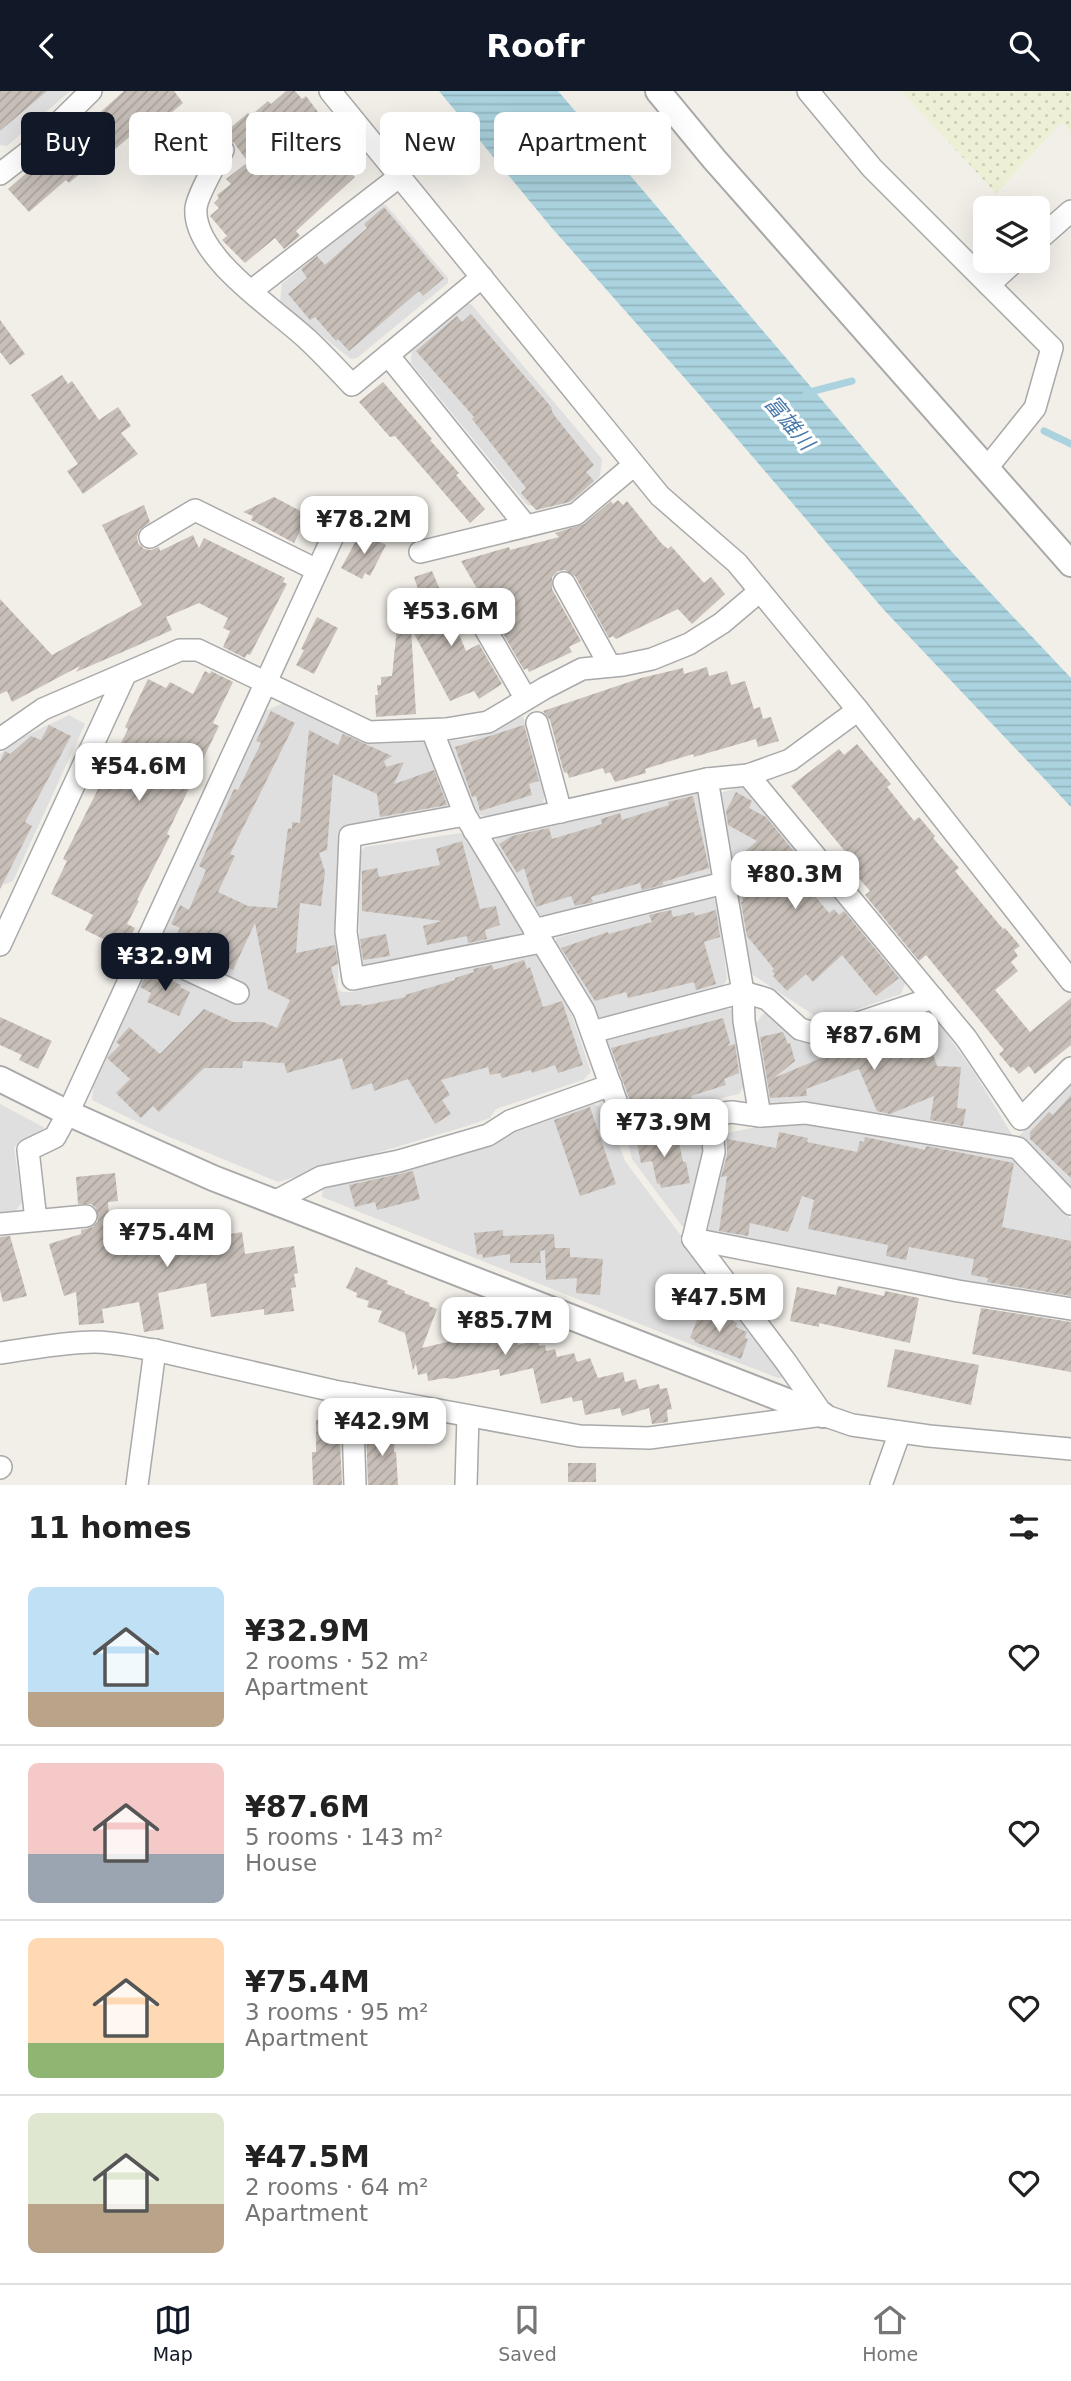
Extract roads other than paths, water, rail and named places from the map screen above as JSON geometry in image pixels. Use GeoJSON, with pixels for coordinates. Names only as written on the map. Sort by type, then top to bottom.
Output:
{"type":"FeatureCollection","features":[{"type":"Feature","properties":{"kind":"street"},"geometry":{"type":"LineString","coordinates":[[0,174],[31,150],[91,91]]}},
{"type":"Feature","properties":{"kind":"street"},"geometry":{"type":"LineString","coordinates":[[330,91],[660,496],[737,563],[858,710],[1071,981]]}},
{"type":"Feature","properties":{"kind":"street"},"geometry":{"type":"LineString","coordinates":[[658,91],[714,159],[1071,564]]}},
{"type":"Feature","properties":{"kind":"street"},"geometry":{"type":"LineString","coordinates":[[808,91],[872,168],[1052,348],[1035,408],[987,468]]}},
{"type":"Feature","properties":{"kind":"street"},"geometry":{"type":"LineString","coordinates":[[210,175],[195,205],[197,223],[210,251],[251,291],[306,338],[352,385],[482,277]]}},
{"type":"Feature","properties":{"kind":"street"},"geometry":{"type":"LineString","coordinates":[[251,291],[400,176]]}},
{"type":"Feature","properties":{"kind":"street"},"geometry":{"type":"LineString","coordinates":[[1050,229],[1071,211]]}},
{"type":"Feature","properties":{"kind":"street"},"geometry":{"type":"LineString","coordinates":[[989,285],[1002,273]]}},
{"type":"Feature","properties":{"kind":"street"},"geometry":{"type":"LineString","coordinates":[[388,355],[526,526]]}},
{"type":"Feature","properties":{"kind":"street"},"geometry":{"type":"LineString","coordinates":[[420,552],[576,514],[635,464]]}},
{"type":"Feature","properties":{"kind":"street"},"geometry":{"type":"LineString","coordinates":[[150,537],[195,510],[317,571]]}},
{"type":"Feature","properties":{"kind":"street"},"geometry":{"type":"LineString","coordinates":[[36,1220],[28,1150],[55,1137],[68,1113],[334,534]]}},
{"type":"Feature","properties":{"kind":"street"},"geometry":{"type":"LineString","coordinates":[[564,583],[610,666]]}},
{"type":"Feature","properties":{"kind":"street"},"geometry":{"type":"LineString","coordinates":[[0,739],[43,709],[180,650],[198,650],[369,732],[432,730],[488,722],[582,669],[652,659],[689,644],[722,623],[760,591]]}},
{"type":"Feature","properties":{"kind":"street"},"geometry":{"type":"LineString","coordinates":[[476,613],[526,699]]}},
{"type":"Feature","properties":{"kind":"street"},"geometry":{"type":"LineString","coordinates":[[0,945],[7,910],[125,675]]}},
{"type":"Feature","properties":{"kind":"street"},"geometry":{"type":"LineString","coordinates":[[724,883],[537,936],[353,979],[346,932],[350,836],[561,812],[707,779],[748,775],[790,760],[858,710]]}},
{"type":"Feature","properties":{"kind":"street"},"geometry":{"type":"LineString","coordinates":[[537,723],[561,812]]}},
{"type":"Feature","properties":{"kind":"street"},"geometry":{"type":"LineString","coordinates":[[432,730],[470,823],[584,1011],[625,1126],[732,1112],[760,1117],[805,1113],[1018,1148],[1071,1203]]}},
{"type":"Feature","properties":{"kind":"street"},"geometry":{"type":"LineString","coordinates":[[748,775],[966,1038],[1021,1119],[1071,1068]]}},
{"type":"Feature","properties":{"kind":"street"},"geometry":{"type":"LineString","coordinates":[[707,779],[743,992],[744,1021],[760,1117]]}},
{"type":"Feature","properties":{"kind":"street"},"geometry":{"type":"LineString","coordinates":[[143,949],[239,993]]}},
{"type":"Feature","properties":{"kind":"street"},"geometry":{"type":"LineString","coordinates":[[592,1032],[743,992],[767,999],[800,1029],[822,1035],[933,998]]}},
{"type":"Feature","properties":{"kind":"street"},"geometry":{"type":"LineString","coordinates":[[0,1079],[68,1113],[213,1178],[852,1425],[1071,1448]]}},
{"type":"Feature","properties":{"kind":"street"},"geometry":{"type":"LineString","coordinates":[[274,1202],[321,1177],[399,1161],[488,1135],[510,1121],[611,1085]]}},
{"type":"Feature","properties":{"kind":"street"},"geometry":{"type":"LineString","coordinates":[[693,1239],[714,1152],[711,1115]]}},
{"type":"Feature","properties":{"kind":"street"},"geometry":{"type":"LineString","coordinates":[[0,1224],[86,1216]]}},
{"type":"Feature","properties":{"kind":"street"},"geometry":{"type":"LineString","coordinates":[[693,1239],[958,1291],[1071,1310]]}},
{"type":"Feature","properties":{"kind":"street"},"geometry":{"type":"LineString","coordinates":[[693,1239],[823,1415]]}},
{"type":"Feature","properties":{"kind":"street"},"geometry":{"type":"LineString","coordinates":[[0,1353],[95,1342],[155,1350],[352,1394],[580,1436],[649,1438],[823,1415]]}},
{"type":"Feature","properties":{"kind":"street"},"geometry":{"type":"LineString","coordinates":[[137,1485],[155,1350]]}},
{"type":"Feature","properties":{"kind":"street"},"geometry":{"type":"LineString","coordinates":[[352,1394],[355,1485]]}},
{"type":"Feature","properties":{"kind":"street"},"geometry":{"type":"LineString","coordinates":[[466,1485],[468,1416]]}},
{"type":"Feature","properties":{"kind":"street"},"geometry":{"type":"LineString","coordinates":[[881,1485],[900,1432]]}},
{"type":"Feature","properties":{"kind":"water"},"geometry":{"type":"Polygon","coordinates":[[[439,91],[558,91],[576,112],[494,112],[494,158],[480,141],[480,112],[456,112],[439,91]]]}},
{"type":"Feature","properties":{"kind":"water","name":"富雄川"},"geometry":{"type":"Polygon","coordinates":[[[508,175],[630,175],[952,552],[1071,678],[1071,807],[884,610],[508,175]]]}},
{"type":"Feature","properties":{"kind":"waterway"},"geometry":{"type":"LineString","coordinates":[[806,393],[852,381]]}},
{"type":"Feature","properties":{"kind":"waterway"},"geometry":{"type":"LineString","coordinates":[[1044,431],[1071,444]]}}]}
